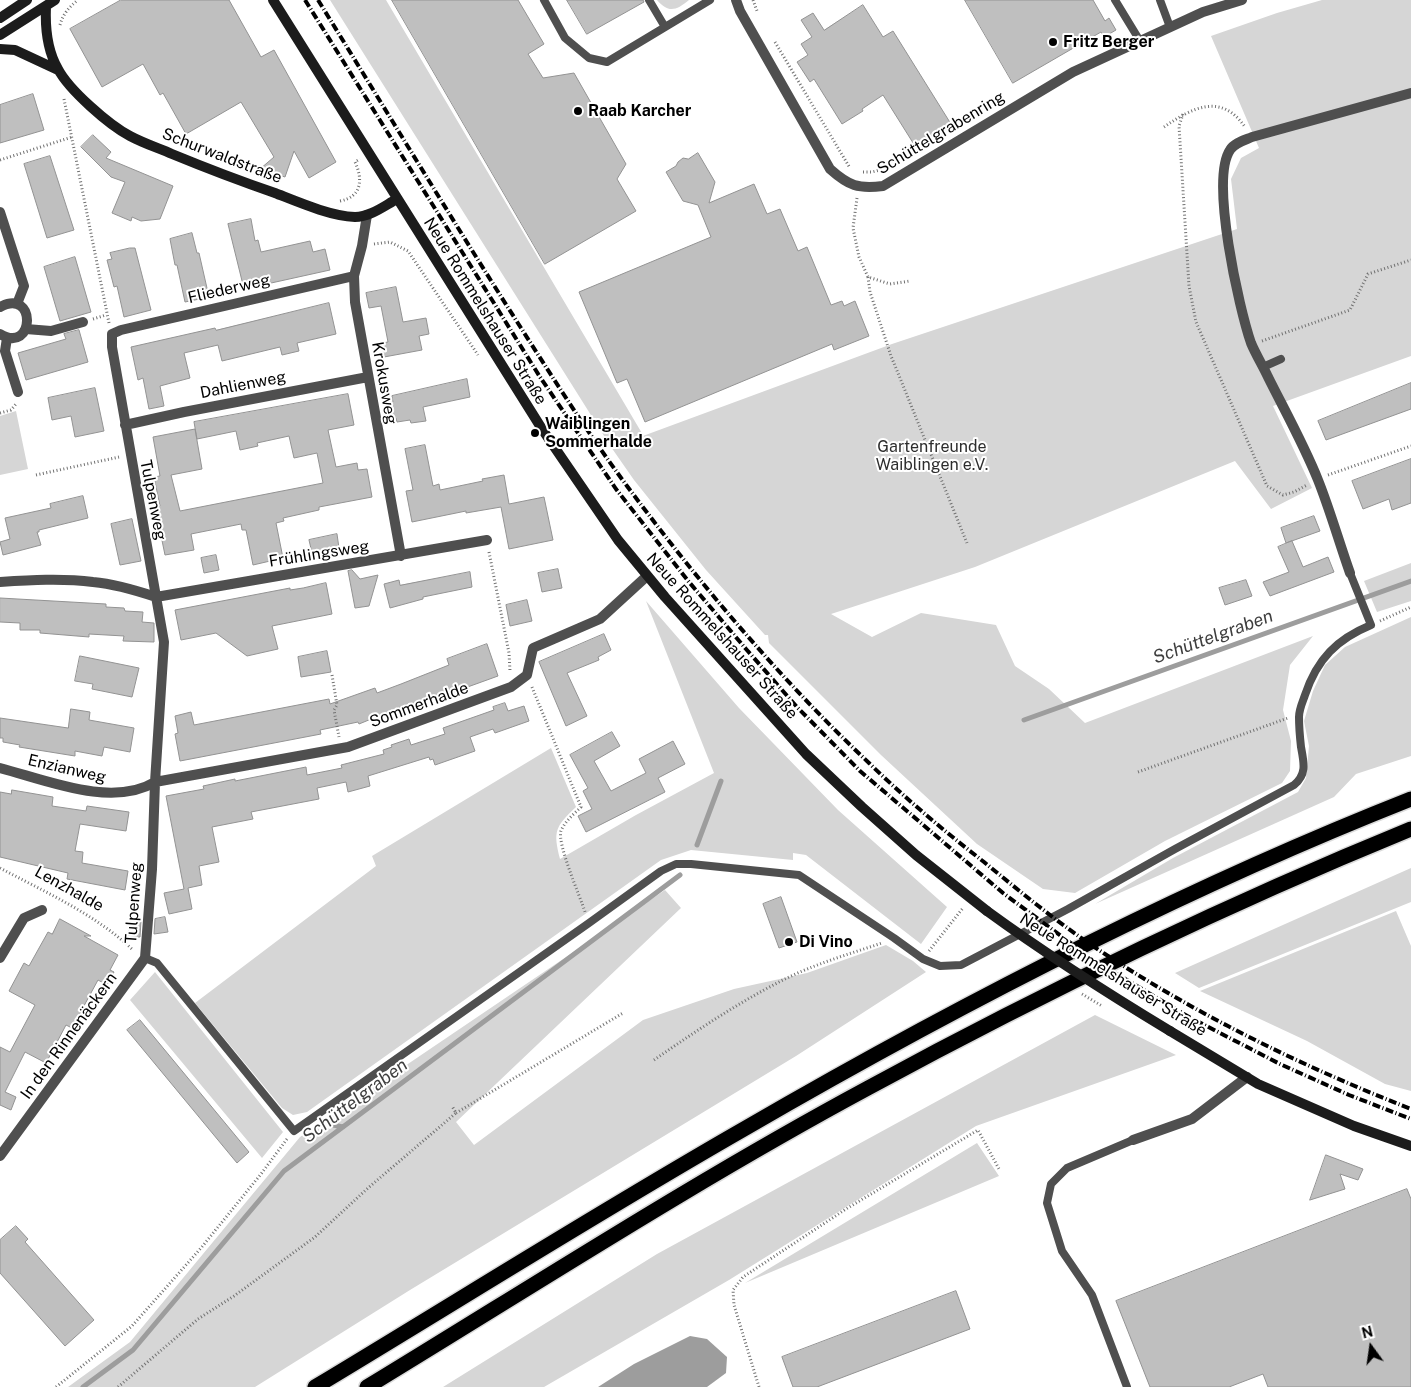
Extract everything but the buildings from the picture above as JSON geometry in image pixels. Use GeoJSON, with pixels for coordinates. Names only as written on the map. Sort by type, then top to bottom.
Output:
{"type":"FeatureCollection","features":[{"type":"Feature","properties":{"kind":"highway"},"geometry":{"type":"LineString","coordinates":[[315,1387],[734,1134],[930,1025],[1018,979],[1191,895],[1317,838],[1411,800]]}},
{"type":"Feature","properties":{"kind":"highway"},"geometry":{"type":"LineString","coordinates":[[367,1387],[713,1176],[866,1089],[1007,1014],[1220,911],[1411,829]]}},
{"type":"Feature","properties":{"kind":"street"},"geometry":{"type":"LineString","coordinates":[[0,18],[27,0]]}},
{"type":"Feature","properties":{"kind":"street"},"geometry":{"type":"LineString","coordinates":[[0,35],[55,0]]}},
{"type":"Feature","properties":{"kind":"street","name":"Neue Rommelshauser Straße"},"geometry":{"type":"LineString","coordinates":[[273,0],[542,429],[618,540],[647,576],[806,754],[916,855],[987,911],[1103,991],[1258,1084],[1354,1126],[1411,1146]]}},
{"type":"Feature","properties":{"kind":"street"},"geometry":{"type":"LineString","coordinates":[[736,0],[740,11],[830,169],[843,181],[858,187]]}},
{"type":"Feature","properties":{"kind":"street","name":"Schüttelgrabenring"},"geometry":{"type":"LineString","coordinates":[[858,187],[882,186],[1072,72],[1203,12],[1242,0]]}},
{"type":"Feature","properties":{"kind":"street","name":"Schurwaldstraße"},"geometry":{"type":"LineString","coordinates":[[46,7],[45,28],[48,44],[58,70],[69,85],[90,105],[113,125],[130,136],[228,176],[335,214],[356,217],[367,215],[397,199]]}},
{"type":"Feature","properties":{"kind":"street","name":"Schurwaldstraße"},"geometry":{"type":"LineString","coordinates":[[0,49],[15,50],[58,70]]}},
{"type":"Feature","properties":{"kind":"street"},"geometry":{"type":"LineString","coordinates":[[1350,573],[1317,479],[1252,344],[1238,296],[1229,248],[1224,211],[1224,162],[1230,149],[1252,137],[1411,94]]}},
{"type":"Feature","properties":{"kind":"street"},"geometry":{"type":"LineString","coordinates":[[0,212],[24,286],[17,304]]}},
{"type":"Feature","properties":{"kind":"street","name":"Krokusweg"},"geometry":{"type":"LineString","coordinates":[[367,215],[362,246],[354,276],[355,302],[401,556]]}},
{"type":"Feature","properties":{"kind":"street","name":"Fliederweg"},"geometry":{"type":"LineString","coordinates":[[112,334],[121,330],[354,276]]}},
{"type":"Feature","properties":{"kind":"street"},"geometry":{"type":"LineString","coordinates":[[0,307],[6,304],[17,304],[25,310],[27,315],[28,325],[18,337],[3,336],[5,350],[18,392]]}},
{"type":"Feature","properties":{"kind":"street"},"geometry":{"type":"LineString","coordinates":[[26,329],[52,330],[83,322]]}},
{"type":"Feature","properties":{"kind":"street","name":"Tulpenweg"},"geometry":{"type":"LineString","coordinates":[[112,334],[112,347],[128,425],[130,455],[164,642],[155,782],[152,869],[145,958]]}},
{"type":"Feature","properties":{"kind":"street","name":"Dahlienweg"},"geometry":{"type":"LineString","coordinates":[[128,425],[184,412],[368,377]]}},
{"type":"Feature","properties":{"kind":"street","name":"Frühlingsweg"},"geometry":{"type":"LineString","coordinates":[[156,597],[487,540]]}},
{"type":"Feature","properties":{"kind":"street"},"geometry":{"type":"LineString","coordinates":[[527,675],[533,648],[600,619],[647,576]]}},
{"type":"Feature","properties":{"kind":"street"},"geometry":{"type":"LineString","coordinates":[[0,582],[38,580],[92,582],[128,588],[156,597]]}},
{"type":"Feature","properties":{"kind":"street","name":"Sommerhalde"},"geometry":{"type":"LineString","coordinates":[[155,782],[341,748],[506,689],[527,675]]}},
{"type":"Feature","properties":{"kind":"street","name":"Enzianweg"},"geometry":{"type":"LineString","coordinates":[[0,768],[89,792],[110,794],[143,789],[155,782]]}},
{"type":"Feature","properties":{"kind":"street","name":"Lenzhalde"},"geometry":{"type":"LineString","coordinates":[[0,958],[24,918],[42,910]]}},
{"type":"Feature","properties":{"kind":"street","name":"In den Rinnenäckern"},"geometry":{"type":"LineString","coordinates":[[0,1156],[145,958]]}},
{"type":"Feature","properties":{"kind":"street"},"geometry":{"type":"LineString","coordinates":[[1132,1140],[1192,1119],[1247,1077]]}},
{"type":"Feature","properties":{"kind":"lane"},"geometry":{"type":"LineString","coordinates":[[544,0],[565,38],[589,58],[607,62],[710,0]]}},
{"type":"Feature","properties":{"kind":"lane"},"geometry":{"type":"LineString","coordinates":[[649,0],[665,27]]}},
{"type":"Feature","properties":{"kind":"lane"},"geometry":{"type":"LineString","coordinates":[[1115,0],[1140,41]]}},
{"type":"Feature","properties":{"kind":"lane"},"geometry":{"type":"LineString","coordinates":[[1160,0],[1170,27]]}},
{"type":"Feature","properties":{"kind":"lane"},"geometry":{"type":"LineString","coordinates":[[1263,368],[1281,359]]}},
{"type":"Feature","properties":{"kind":"lane"},"geometry":{"type":"LineString","coordinates":[[145,958],[157,963],[294,1131],[661,870],[676,864],[799,875],[894,938],[922,959],[940,966],[961,964],[1068,909],[1175,848],[1294,785],[1301,779],[1304,768],[1298,714],[1307,689],[1319,665],[1329,651],[1355,631],[1371,625],[1350,573]]}},
{"type":"Feature","properties":{"kind":"lane"},"geometry":{"type":"LineString","coordinates":[[1127,1387],[1092,1295],[1062,1251],[1047,1203],[1051,1184],[1067,1168],[1132,1140]]}},
{"type":"Feature","properties":{"kind":"path"},"geometry":{"type":"LineString","coordinates":[[58,31],[64,14],[78,0]]}},
{"type":"Feature","properties":{"kind":"path"},"geometry":{"type":"LineString","coordinates":[[753,0],[757,12]]}},
{"type":"Feature","properties":{"kind":"path"},"geometry":{"type":"LineString","coordinates":[[771,35],[851,168],[857,171],[872,172],[880,171],[887,167]]}},
{"type":"Feature","properties":{"kind":"path"},"geometry":{"type":"LineString","coordinates":[[63,96],[106,315],[112,334]]}},
{"type":"Feature","properties":{"kind":"path"},"geometry":{"type":"LineString","coordinates":[[1164,127],[1183,114],[1202,107],[1221,106],[1240,119],[1252,137]]}},
{"type":"Feature","properties":{"kind":"path"},"geometry":{"type":"LineString","coordinates":[[1183,114],[1179,126],[1189,286],[1196,322],[1267,486],[1283,495],[1294,492],[1317,479],[1411,446]]}},
{"type":"Feature","properties":{"kind":"path"},"geometry":{"type":"LineString","coordinates":[[0,160],[72,137]]}},
{"type":"Feature","properties":{"kind":"path"},"geometry":{"type":"LineString","coordinates":[[335,201],[348,199],[355,194],[360,181],[360,172],[355,162],[368,153]]}},
{"type":"Feature","properties":{"kind":"path"},"geometry":{"type":"LineString","coordinates":[[858,187],[852,228],[859,257],[868,277],[870,292],[891,356],[967,543]]}},
{"type":"Feature","properties":{"kind":"path"},"geometry":{"type":"LineString","coordinates":[[1252,344],[1350,310],[1368,274],[1411,260]]}},
{"type":"Feature","properties":{"kind":"path"},"geometry":{"type":"LineString","coordinates":[[868,277],[890,284],[910,281]]}},
{"type":"Feature","properties":{"kind":"path"},"geometry":{"type":"LineString","coordinates":[[36,475],[130,455]]}},
{"type":"Feature","properties":{"kind":"path"},"geometry":{"type":"LineString","coordinates":[[490,559],[509,653]]}},
{"type":"Feature","properties":{"kind":"path"},"geometry":{"type":"LineString","coordinates":[[1371,625],[1411,607]]}},
{"type":"Feature","properties":{"kind":"path"},"geometry":{"type":"LineString","coordinates":[[332,675],[337,705],[334,710],[341,748]]}},
{"type":"Feature","properties":{"kind":"path"},"geometry":{"type":"LineString","coordinates":[[527,675],[582,807],[561,832],[561,844],[582,901]]}},
{"type":"Feature","properties":{"kind":"path"},"geometry":{"type":"LineString","coordinates":[[1138,772],[1298,714]]}},
{"type":"Feature","properties":{"kind":"path","name":"Lenzhalde"},"geometry":{"type":"LineString","coordinates":[[0,868],[98,922],[145,958]]}},
{"type":"Feature","properties":{"kind":"path"},"geometry":{"type":"LineString","coordinates":[[928,952],[961,910]]}},
{"type":"Feature","properties":{"kind":"path"},"geometry":{"type":"LineString","coordinates":[[654,1060],[718,1017],[785,979],[894,938]]}},
{"type":"Feature","properties":{"kind":"path"},"geometry":{"type":"LineString","coordinates":[[118,1387],[198,1319],[234,1296],[315,1237],[368,1188],[456,1113],[623,1013]]}},
{"type":"Feature","properties":{"kind":"path"},"geometry":{"type":"LineString","coordinates":[[452,1106],[456,1113]]}},
{"type":"Feature","properties":{"kind":"path"},"geometry":{"type":"LineString","coordinates":[[760,1387],[734,1305],[733,1290],[743,1277],[846,1209],[978,1130],[999,1169]]}},
{"type":"Feature","properties":{"kind":"path"},"geometry":{"type":"LineString","coordinates":[[56,1387],[132,1326],[201,1248],[294,1131]]}},
{"type":"Feature","properties":{"kind":"green space","name":"Gartenfreunde Waiblingen e.V."},"geometry":{"type":"Polygon","coordinates":[[[330,0],[386,0],[643,435],[632,440],[892,344],[1237,229],[1231,179],[1241,158],[1259,148],[1211,36],[1277,13],[1322,0],[1411,0],[1411,356],[1273,406],[1312,488],[1271,509],[1235,461],[975,567],[831,614],[872,637],[921,613],[996,625],[1015,666],[1049,689],[1085,723],[1313,636],[1290,665],[1283,710],[1291,741],[1290,771],[1282,783],[1165,841],[1075,893],[1043,889],[977,844],[881,755],[769,643],[768,635],[765,635],[706,570],[634,480],[611,447],[330,0]]]}},
{"type":"Feature","properties":{"kind":"green space"},"geometry":{"type":"Polygon","coordinates":[[[657,0],[689,0],[676,8],[669,9],[657,0]]]}},
{"type":"Feature","properties":{"kind":"green space"},"geometry":{"type":"Polygon","coordinates":[[[16,411],[28,469],[0,475],[0,416],[16,411]]]}},
{"type":"Feature","properties":{"kind":"green space"},"geometry":{"type":"Polygon","coordinates":[[[1411,563],[1411,601],[1377,612],[1364,581],[1411,563]]]}},
{"type":"Feature","properties":{"kind":"green space"},"geometry":{"type":"Polygon","coordinates":[[[646,601],[739,708],[838,810],[947,907],[921,944],[806,855],[793,853],[793,860],[691,850],[661,860],[307,1112],[293,1115],[282,1108],[195,1003],[376,866],[372,856],[551,748],[576,807],[560,825],[556,836],[560,859],[714,773],[646,601]]]}},
{"type":"Feature","properties":{"kind":"green space"},"geometry":{"type":"Polygon","coordinates":[[[1411,617],[1411,756],[1356,774],[1334,797],[1095,904],[1173,858],[1298,792],[1306,778],[1309,746],[1304,721],[1313,691],[1325,665],[1345,647],[1411,617]]]}},
{"type":"Feature","properties":{"kind":"green space"},"geometry":{"type":"Polygon","coordinates":[[[1411,868],[1411,902],[1199,988],[1175,973],[1411,868]]]}},
{"type":"Feature","properties":{"kind":"green space"},"geometry":{"type":"Polygon","coordinates":[[[665,890],[681,908],[456,1122],[474,1145],[643,1020],[734,989],[807,973],[886,945],[913,961],[926,972],[796,1056],[410,1290],[255,1387],[68,1387],[130,1342],[300,1137],[665,890]]]}},
{"type":"Feature","properties":{"kind":"green space"},"geometry":{"type":"Polygon","coordinates":[[[1396,911],[1411,946],[1411,1091],[1385,1084],[1307,1041],[1200,991],[1396,911]]]}},
{"type":"Feature","properties":{"kind":"green space"},"geometry":{"type":"Polygon","coordinates":[[[155,972],[283,1132],[262,1158],[130,1000],[155,972]]]}},
{"type":"Feature","properties":{"kind":"green space"},"geometry":{"type":"Polygon","coordinates":[[[1095,1015],[1176,1055],[976,1126],[729,1280],[544,1387],[443,1387],[657,1254],[1095,1015]]]}},
{"type":"Feature","properties":{"kind":"green space"},"geometry":{"type":"Polygon","coordinates":[[[977,1143],[999,1176],[745,1283],[977,1143]]]}},
{"type":"Feature","properties":{"kind":"shaded area"},"geometry":{"type":"Polygon","coordinates":[[[690,1336],[707,1339],[727,1357],[726,1373],[707,1387],[598,1387],[634,1364],[690,1336]]]}},
{"type":"Feature","properties":{"kind":"waterway","name":"Schüttelgraben"},"geometry":{"type":"LineString","coordinates":[[1024,720],[1411,581]]}},
{"type":"Feature","properties":{"kind":"waterway"},"geometry":{"type":"LineString","coordinates":[[697,845],[721,781]]}},
{"type":"Feature","properties":{"kind":"waterway","name":"Schüttelgraben"},"geometry":{"type":"LineString","coordinates":[[83,1387],[133,1350],[284,1171],[680,875]]}},
{"type":"Feature","properties":{"kind":"waterway","name":"Schüttelgraben"},"geometry":{"type":"LineString","coordinates":[[333,1125],[343,1127]]}},
{"type":"Feature","properties":{"kind":"railway"},"geometry":{"type":"LineString","coordinates":[[305,0],[540,377],[616,489],[689,582],[746,649],[797,707],[860,771],[1003,893],[1095,961],[1189,1017],[1280,1064],[1349,1095],[1411,1119]]}},
{"type":"Feature","properties":{"kind":"railway"},"geometry":{"type":"LineString","coordinates":[[318,0],[507,306],[611,464],[712,595],[836,731],[897,789],[940,826],[1043,910],[1105,954],[1216,1020],[1292,1058],[1411,1109]]}},
{"type":"Feature","properties":{"kind":"place","name":"Fritz Berger"},"geometry":{"type":"Point","coordinates":[1053,42]}},
{"type":"Feature","properties":{"kind":"place","name":"Raab Karcher"},"geometry":{"type":"Point","coordinates":[578,111]}},
{"type":"Feature","properties":{"kind":"place","name":"Waiblingen Sommerhalde"},"geometry":{"type":"Point","coordinates":[535,433]}},
{"type":"Feature","properties":{"kind":"place","name":"Di Vino"},"geometry":{"type":"Point","coordinates":[789,942]}}]}
